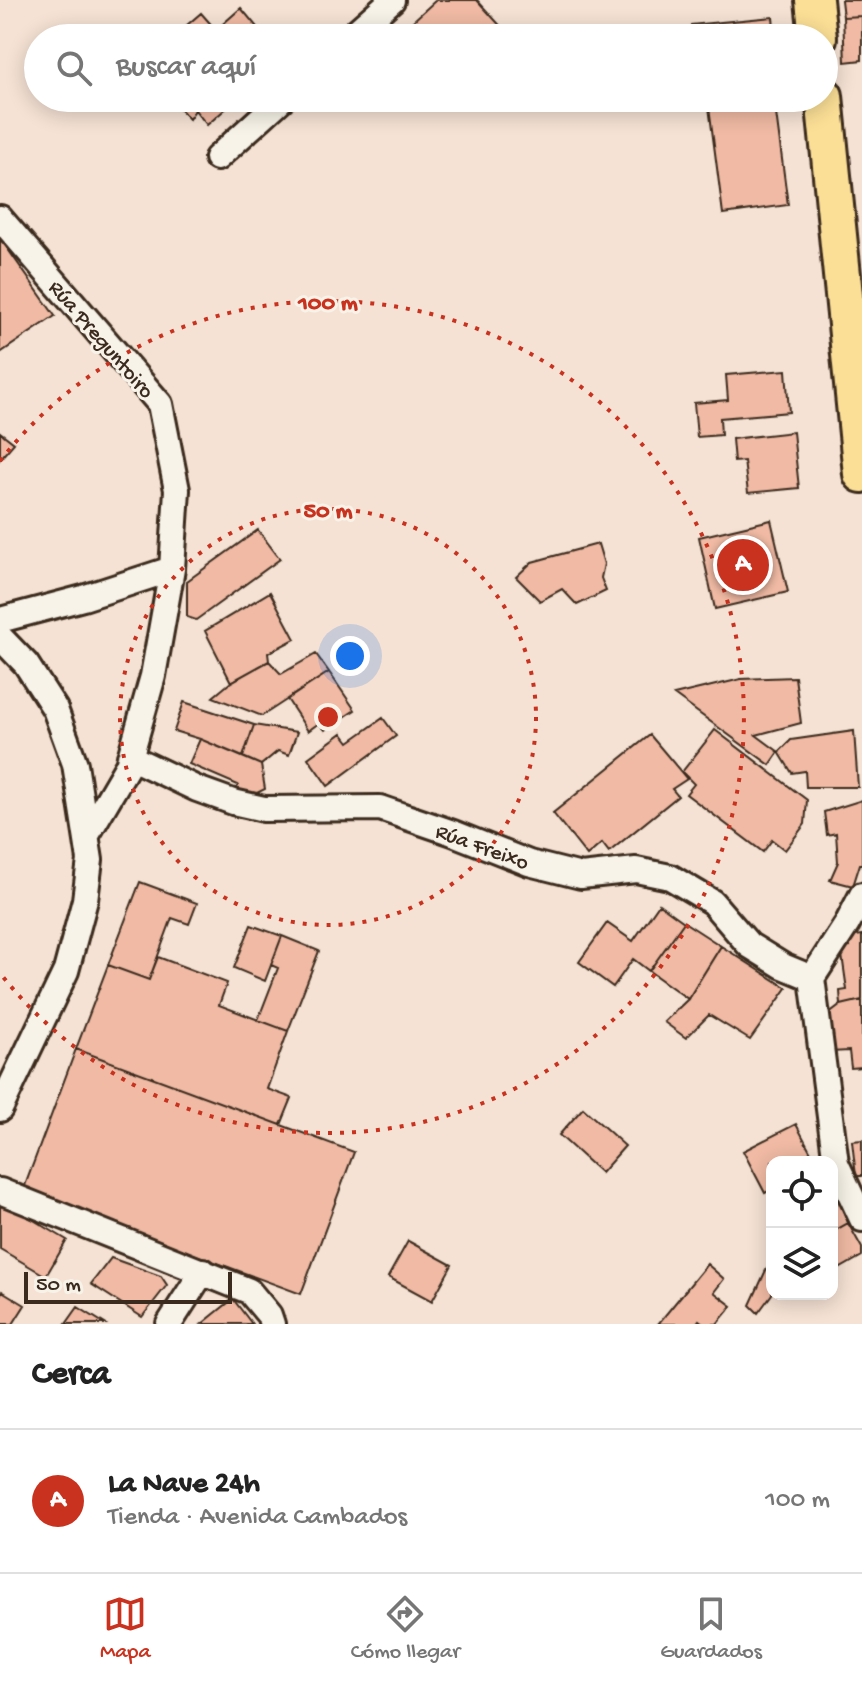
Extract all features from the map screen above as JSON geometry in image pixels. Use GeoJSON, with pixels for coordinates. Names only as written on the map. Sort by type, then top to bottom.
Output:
{"type":"FeatureCollection","features":[{"type":"Feature","properties":{"kind":"main road"},"geometry":{"type":"LineString","coordinates":[[814,0],[817,24]]}},
{"type":"Feature","properties":{"kind":"main road"},"geometry":{"type":"LineString","coordinates":[[826,112],[862,474]]}},
{"type":"Feature","properties":{"kind":"street"},"geometry":{"type":"LineString","coordinates":[[365,24],[392,0]]}},
{"type":"Feature","properties":{"kind":"street"},"geometry":{"type":"LineString","coordinates":[[217,158],[268,112]]}},
{"type":"Feature","properties":{"kind":"street","name":"Rúa Preguntoiro"},"geometry":{"type":"LineString","coordinates":[[0,218],[160,404],[177,490],[172,569],[153,676],[128,765],[87,835]]}},
{"type":"Feature","properties":{"kind":"street"},"geometry":{"type":"LineString","coordinates":[[0,620],[83,598],[172,569]]}},
{"type":"Feature","properties":{"kind":"street"},"geometry":{"type":"LineString","coordinates":[[0,637],[26,664],[55,709],[75,764],[90,860],[85,900],[66,971],[0,1109]]}},
{"type":"Feature","properties":{"kind":"street","name":"Rúa Freixo"},"geometry":{"type":"LineString","coordinates":[[130,757],[197,789],[243,805],[264,809],[380,808],[529,863],[581,876],[636,870],[670,877],[712,902],[749,945],[783,966],[812,978]]}},
{"type":"Feature","properties":{"kind":"street"},"geometry":{"type":"LineString","coordinates":[[862,895],[812,978],[836,1163],[862,1219]]}},
{"type":"Feature","properties":{"kind":"street"},"geometry":{"type":"LineString","coordinates":[[0,1191],[249,1291],[269,1315],[272,1324]]}},
{"type":"Feature","properties":{"kind":"street"},"geometry":{"type":"LineString","coordinates":[[169,1324],[203,1271]]}},
{"type":"Feature","properties":{"kind":"building"},"geometry":{"type":"Polygon","coordinates":[[[436,0],[477,0],[499,24],[410,24],[436,0]]]}},
{"type":"Feature","properties":{"kind":"building"},"geometry":{"type":"Polygon","coordinates":[[[841,0],[862,0],[862,16],[843,17],[841,0]]]}},
{"type":"Feature","properties":{"kind":"building"},"geometry":{"type":"Polygon","coordinates":[[[241,8],[254,24],[223,24],[241,8]]]}},
{"type":"Feature","properties":{"kind":"building"},"geometry":{"type":"Polygon","coordinates":[[[201,13],[211,24],[188,24],[201,13]]]}},
{"type":"Feature","properties":{"kind":"building"},"geometry":{"type":"Polygon","coordinates":[[[862,16],[862,60],[845,62],[843,17],[862,16]]]}},
{"type":"Feature","properties":{"kind":"building"},"geometry":{"type":"Polygon","coordinates":[[[773,17],[774,24],[701,24],[773,17]]]}},
{"type":"Feature","properties":{"kind":"building"},"geometry":{"type":"Polygon","coordinates":[[[197,112],[222,112],[207,125],[197,112]]]}},
{"type":"Feature","properties":{"kind":"building"},"geometry":{"type":"Polygon","coordinates":[[[710,112],[776,112],[788,205],[723,214],[710,112]]]}},
{"type":"Feature","properties":{"kind":"building"},"geometry":{"type":"Polygon","coordinates":[[[0,238],[55,316],[0,353],[0,238]]]}},
{"type":"Feature","properties":{"kind":"building"},"geometry":{"type":"Polygon","coordinates":[[[786,370],[789,412],[720,418],[721,435],[697,437],[694,403],[728,400],[726,375],[786,370]]]}},
{"type":"Feature","properties":{"kind":"building"},"geometry":{"type":"Polygon","coordinates":[[[0,432],[14,443],[0,459],[0,432]]]}},
{"type":"Feature","properties":{"kind":"building"},"geometry":{"type":"Polygon","coordinates":[[[793,432],[799,488],[748,493],[744,461],[734,462],[732,439],[793,432]]]}},
{"type":"Feature","properties":{"kind":"building"},"geometry":{"type":"Polygon","coordinates":[[[771,520],[788,592],[715,609],[699,537],[771,520]]]}},
{"type":"Feature","properties":{"kind":"building"},"geometry":{"type":"Polygon","coordinates":[[[258,530],[280,559],[196,620],[187,617],[187,581],[258,530]]]}},
{"type":"Feature","properties":{"kind":"building"},"geometry":{"type":"Polygon","coordinates":[[[598,544],[604,564],[601,578],[606,591],[577,605],[562,589],[540,601],[516,577],[532,562],[598,544]]]}},
{"type":"Feature","properties":{"kind":"building"},"geometry":{"type":"Polygon","coordinates":[[[270,592],[295,639],[268,653],[269,661],[231,682],[205,631],[270,592]]]}},
{"type":"Feature","properties":{"kind":"building"},"geometry":{"type":"Polygon","coordinates":[[[316,654],[329,672],[262,716],[213,697],[231,682],[269,661],[281,674],[316,654]]]}},
{"type":"Feature","properties":{"kind":"building"},"geometry":{"type":"Polygon","coordinates":[[[329,672],[355,710],[325,730],[319,723],[308,731],[287,699],[329,672]]]}},
{"type":"Feature","properties":{"kind":"building"},"geometry":{"type":"Polygon","coordinates":[[[795,677],[801,723],[756,735],[779,752],[770,765],[674,695],[741,679],[795,677]]]}},
{"type":"Feature","properties":{"kind":"building"},"geometry":{"type":"Polygon","coordinates":[[[184,702],[254,725],[243,757],[174,731],[184,702]]]}},
{"type":"Feature","properties":{"kind":"building"},"geometry":{"type":"Polygon","coordinates":[[[383,718],[396,736],[328,786],[308,758],[342,733],[349,742],[383,718]]]}},
{"type":"Feature","properties":{"kind":"building"},"geometry":{"type":"Polygon","coordinates":[[[254,725],[297,732],[289,755],[278,751],[261,765],[243,757],[254,725]]]}},
{"type":"Feature","properties":{"kind":"building"},"geometry":{"type":"Polygon","coordinates":[[[715,730],[807,800],[805,824],[785,850],[772,840],[763,852],[686,794],[694,784],[682,772],[715,730]]]}},
{"type":"Feature","properties":{"kind":"building"},"geometry":{"type":"Polygon","coordinates":[[[854,731],[858,787],[806,787],[805,771],[792,773],[779,752],[791,740],[854,731]]]}},
{"type":"Feature","properties":{"kind":"building"},"geometry":{"type":"Polygon","coordinates":[[[650,735],[687,779],[672,789],[678,796],[609,852],[602,843],[587,856],[553,813],[650,735]]]}},
{"type":"Feature","properties":{"kind":"building"},"geometry":{"type":"Polygon","coordinates":[[[200,739],[261,765],[265,789],[251,796],[235,791],[238,785],[189,764],[200,739]]]}},
{"type":"Feature","properties":{"kind":"building"},"geometry":{"type":"Polygon","coordinates":[[[862,800],[862,864],[853,886],[830,880],[838,862],[836,833],[827,835],[824,812],[862,800]]]}},
{"type":"Feature","properties":{"kind":"building"},"geometry":{"type":"Polygon","coordinates":[[[140,882],[197,903],[189,924],[172,918],[149,980],[108,965],[140,882]]]}},
{"type":"Feature","properties":{"kind":"building"},"geometry":{"type":"Polygon","coordinates":[[[659,904],[684,922],[649,971],[633,959],[613,987],[579,962],[607,923],[633,941],[659,904]]]}},
{"type":"Feature","properties":{"kind":"building"},"geometry":{"type":"Polygon","coordinates":[[[684,922],[721,946],[688,999],[649,971],[684,922]]]}},
{"type":"Feature","properties":{"kind":"building"},"geometry":{"type":"Polygon","coordinates":[[[251,925],[282,936],[265,981],[234,968],[251,925]]]}},
{"type":"Feature","properties":{"kind":"building"},"geometry":{"type":"Polygon","coordinates":[[[862,935],[862,1000],[841,1005],[840,991],[847,990],[841,948],[850,947],[849,937],[862,935]]]}},
{"type":"Feature","properties":{"kind":"building"},"geometry":{"type":"Polygon","coordinates":[[[282,936],[319,951],[288,1031],[258,1020],[278,968],[271,965],[282,936]]]}},
{"type":"Feature","properties":{"kind":"building"},"geometry":{"type":"Polygon","coordinates":[[[721,946],[787,988],[750,1040],[709,1015],[686,1038],[664,1022],[688,999],[721,946]]]}},
{"type":"Feature","properties":{"kind":"building"},"geometry":{"type":"Polygon","coordinates":[[[158,957],[227,983],[219,1005],[288,1031],[267,1089],[292,1098],[281,1125],[76,1049],[108,965],[149,980],[158,957]]]}},
{"type":"Feature","properties":{"kind":"building"},"geometry":{"type":"Polygon","coordinates":[[[862,1000],[862,1067],[851,1068],[849,1051],[830,1052],[824,1018],[841,1005],[862,1000]]]}},
{"type":"Feature","properties":{"kind":"building"},"geometry":{"type":"Polygon","coordinates":[[[76,1049],[354,1152],[301,1294],[23,1191],[76,1049]]]}},
{"type":"Feature","properties":{"kind":"building"},"geometry":{"type":"Polygon","coordinates":[[[583,1108],[625,1146],[601,1173],[559,1135],[583,1108]]]}},
{"type":"Feature","properties":{"kind":"building"},"geometry":{"type":"Polygon","coordinates":[[[796,1124],[813,1156],[766,1156],[765,1193],[743,1151],[796,1124]]]}},
{"type":"Feature","properties":{"kind":"building"},"geometry":{"type":"Polygon","coordinates":[[[862,1140],[862,1176],[856,1176],[852,1141],[862,1140]]]}},
{"type":"Feature","properties":{"kind":"building"},"geometry":{"type":"Polygon","coordinates":[[[838,1198],[848,1223],[838,1229],[838,1198]]]}},
{"type":"Feature","properties":{"kind":"building"},"geometry":{"type":"Polygon","coordinates":[[[0,1200],[67,1240],[46,1276],[0,1249],[0,1200]]]}},
{"type":"Feature","properties":{"kind":"building"},"geometry":{"type":"Polygon","coordinates":[[[848,1223],[862,1248],[862,1256],[838,1270],[838,1229],[848,1223]]]}},
{"type":"Feature","properties":{"kind":"building"},"geometry":{"type":"Polygon","coordinates":[[[408,1241],[452,1265],[432,1301],[388,1277],[408,1241]]]}},
{"type":"Feature","properties":{"kind":"building"},"geometry":{"type":"Polygon","coordinates":[[[111,1258],[161,1276],[167,1285],[142,1317],[91,1284],[111,1258]]]}},
{"type":"Feature","properties":{"kind":"building"},"geometry":{"type":"Polygon","coordinates":[[[707,1264],[724,1279],[714,1292],[732,1306],[717,1324],[704,1324],[699,1320],[696,1324],[658,1324],[707,1264]]]}},
{"type":"Feature","properties":{"kind":"building"},"geometry":{"type":"Polygon","coordinates":[[[766,1270],[768,1300],[758,1313],[750,1305],[766,1270]]]}},
{"type":"Feature","properties":{"kind":"building"},"geometry":{"type":"Polygon","coordinates":[[[2,1291],[25,1305],[13,1324],[0,1324],[2,1291]]]}},
{"type":"Feature","properties":{"kind":"building"},"geometry":{"type":"Polygon","coordinates":[[[233,1299],[252,1324],[202,1324],[233,1299]]]}},
{"type":"Feature","properties":{"kind":"building"},"geometry":{"type":"Polygon","coordinates":[[[78,1307],[105,1324],[66,1324],[78,1307]]]}},
{"type":"Feature","properties":{"kind":"place","name":"La Nave 24h"},"geometry":{"type":"Point","coordinates":[743,565]}}]}
